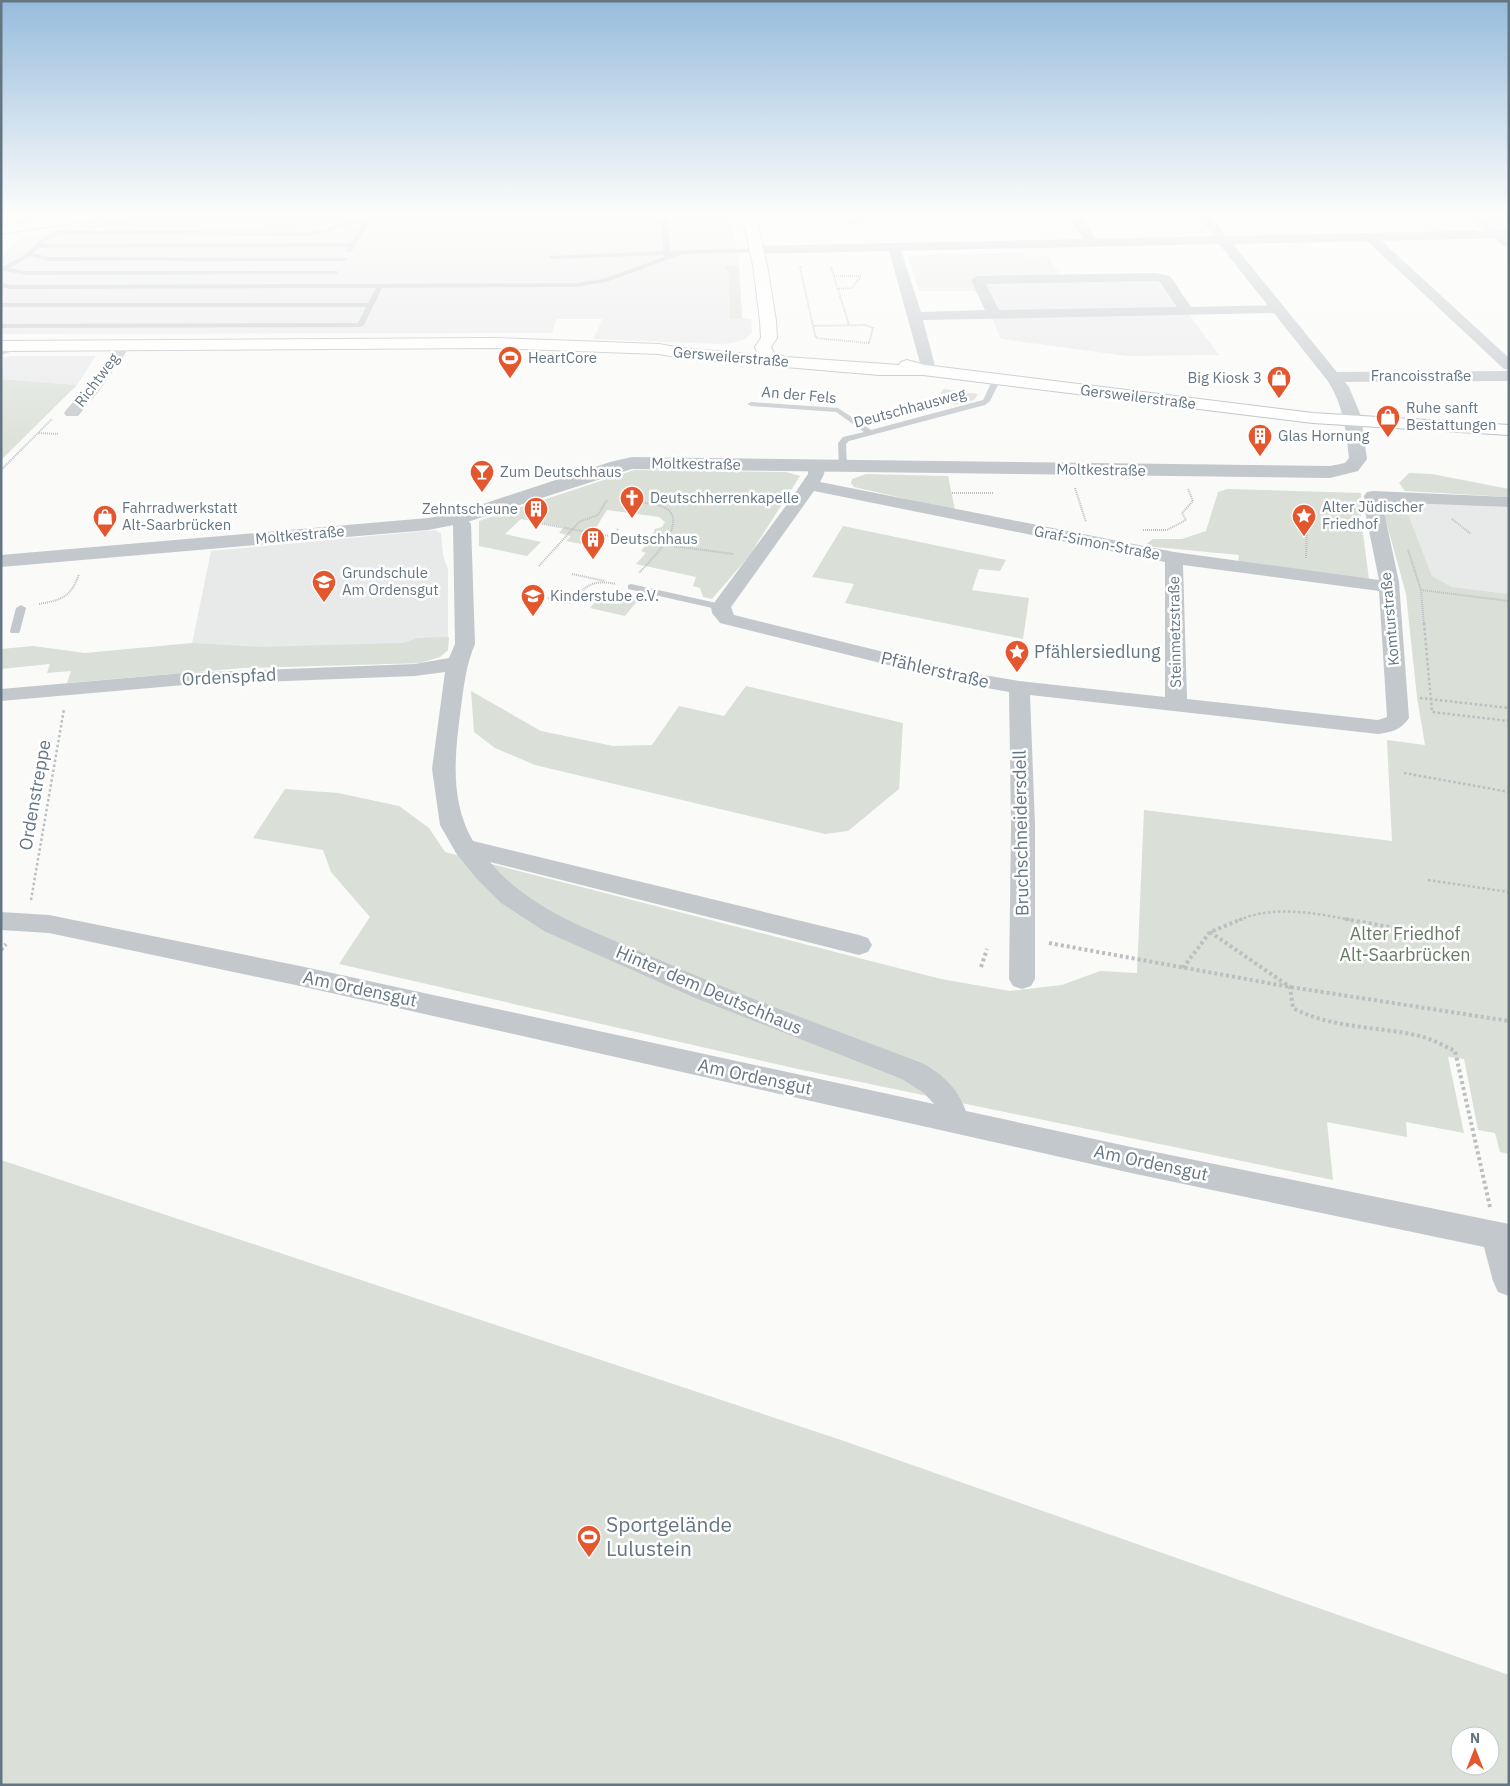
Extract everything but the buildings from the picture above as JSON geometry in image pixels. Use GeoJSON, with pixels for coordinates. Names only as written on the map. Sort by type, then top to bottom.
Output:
{"type":"FeatureCollection","features":[{"type":"Feature","properties":{"kind":"main road"},"geometry":{"type":"LineString","coordinates":[[764,299],[768,321],[777,328],[780,341],[780,348],[768,355]]}},
{"type":"Feature","properties":{"kind":"main road"},"geometry":{"type":"LineString","coordinates":[[729,349],[757,341],[761,338],[763,328],[768,321]]}},
{"type":"Feature","properties":{"kind":"main road","name":"Gersweilerstraße"},"geometry":{"type":"LineString","coordinates":[[6,349],[508,342],[659,349],[684,347],[729,349],[879,370],[926,370],[1313,418],[1509,430]]}},
{"type":"Feature","properties":{"kind":"main road","name":"Gersweilerstraße"},"geometry":{"type":"LineString","coordinates":[[659,349],[680,353],[768,355]]}},
{"type":"Feature","properties":{"kind":"street"},"geometry":{"type":"LineString","coordinates":[[911,299],[916,316],[926,370]]}},
{"type":"Feature","properties":{"kind":"street"},"geometry":{"type":"LineString","coordinates":[[987,299],[994,315]]}},
{"type":"Feature","properties":{"kind":"street"},"geometry":{"type":"LineString","coordinates":[[1179,299],[1186,310]]}},
{"type":"Feature","properties":{"kind":"street","name":"Moltkestraße"},"geometry":{"type":"LineString","coordinates":[[1,561],[415,525],[458,518],[610,469],[632,464],[812,476],[843,467],[1330,472],[1351,467],[1358,459],[1354,421],[1350,404],[1333,376],[1270,299]]}},
{"type":"Feature","properties":{"kind":"street"},"geometry":{"type":"LineString","coordinates":[[1437,299],[1509,366]]}},
{"type":"Feature","properties":{"kind":"street"},"geometry":{"type":"LineString","coordinates":[[916,316],[1278,309]]}},
{"type":"Feature","properties":{"kind":"street","name":"Richtweg"},"geometry":{"type":"LineString","coordinates":[[72,412],[93,389],[122,348]]}},
{"type":"Feature","properties":{"kind":"street","name":"Francoisstraße"},"geometry":{"type":"LineString","coordinates":[[1333,376],[1509,376]]}},
{"type":"Feature","properties":{"kind":"street"},"geometry":{"type":"LineString","coordinates":[[721,608],[812,476]]}},
{"type":"Feature","properties":{"kind":"street","name":"Graf-Simon-Straße"},"geometry":{"type":"LineString","coordinates":[[812,476],[1174,558],[1388,586]]}},
{"type":"Feature","properties":{"kind":"street","name":"Komturstraße"},"geometry":{"type":"LineString","coordinates":[[1361,726],[1389,726],[1396,722],[1398,718],[1389,582],[1373,506],[1373,496],[1509,502]]}},
{"type":"Feature","properties":{"kind":"street","name":"Hinter dem Deutschhaus"},"geometry":{"type":"LineString","coordinates":[[458,518],[462,524],[465,644],[457,662],[443,769],[452,825],[464,847],[510,897],[554,924],[702,990],[912,1071],[931,1081],[950,1102],[954,1121]]}},
{"type":"Feature","properties":{"kind":"street","name":"Steinmetzstraße"},"geometry":{"type":"LineString","coordinates":[[1174,558],[1176,705]]}},
{"type":"Feature","properties":{"kind":"street","name":"Pfählerstraße"},"geometry":{"type":"LineString","coordinates":[[721,608],[722,613],[727,619],[738,623],[965,678],[1019,687],[1361,726]]}},
{"type":"Feature","properties":{"kind":"street","name":"Ordenspfad"},"geometry":{"type":"LineString","coordinates":[[1,695],[238,676],[415,670],[442,668],[457,662]]}},
{"type":"Feature","properties":{"kind":"street","name":"Bruchschneidersdell"},"geometry":{"type":"LineString","coordinates":[[1019,687],[1023,833],[1022,978]]}},
{"type":"Feature","properties":{"kind":"street"},"geometry":{"type":"LineString","coordinates":[[464,847],[859,945]]}},
{"type":"Feature","properties":{"kind":"street","name":"Am Ordensgut"},"geometry":{"type":"LineString","coordinates":[[1,921],[49,924],[300,976],[1131,1160],[1503,1236]]}},
{"type":"Feature","properties":{"kind":"street"},"geometry":{"type":"LineString","coordinates":[[1503,1236],[1509,1281]]}},
{"type":"Feature","properties":{"kind":"lane"},"geometry":{"type":"LineString","coordinates":[[1,326],[360,325],[373,299]]}},
{"type":"Feature","properties":{"kind":"lane"},"geometry":{"type":"LineString","coordinates":[[1,306],[370,305]]}},
{"type":"Feature","properties":{"kind":"lane","name":"Deutschhausweg"},"geometry":{"type":"LineString","coordinates":[[843,467],[842,443],[846,439],[982,403],[986,401],[998,379]]}},
{"type":"Feature","properties":{"kind":"lane","name":"An der Fels"},"geometry":{"type":"LineString","coordinates":[[751,404],[838,410],[869,432]]}},
{"type":"Feature","properties":{"kind":"lane"},"geometry":{"type":"LineString","coordinates":[[630,587],[721,608]]}},
{"type":"Feature","properties":{"kind":"lane"},"geometry":{"type":"LineString","coordinates":[[15,631],[21,608]]}},
{"type":"Feature","properties":{"kind":"path"},"geometry":{"type":"LineString","coordinates":[[807,299],[813,326],[816,338],[869,343],[872,326],[813,326]]}},
{"type":"Feature","properties":{"kind":"path"},"geometry":{"type":"LineString","coordinates":[[841,299],[849,325]]}},
{"type":"Feature","properties":{"kind":"path"},"geometry":{"type":"LineString","coordinates":[[1,470],[42,430]]}},
{"type":"Feature","properties":{"kind":"path"},"geometry":{"type":"LineString","coordinates":[[39,433],[58,434]]}},
{"type":"Feature","properties":{"kind":"path"},"geometry":{"type":"LineString","coordinates":[[1073,482],[1086,522]]}},
{"type":"Feature","properties":{"kind":"path"},"geometry":{"type":"LineString","coordinates":[[1150,530],[1167,530],[1186,520],[1182,513],[1193,501],[1186,484]]}},
{"type":"Feature","properties":{"kind":"path"},"geometry":{"type":"LineString","coordinates":[[951,492],[994,493]]}},
{"type":"Feature","properties":{"kind":"path"},"geometry":{"type":"LineString","coordinates":[[539,566],[575,529],[579,522],[598,515],[607,500]]}},
{"type":"Feature","properties":{"kind":"path"},"geometry":{"type":"LineString","coordinates":[[548,598],[570,603],[586,585],[592,582],[606,581],[630,587],[664,545],[675,520],[673,514],[660,505],[638,502]]}},
{"type":"Feature","properties":{"kind":"path"},"geometry":{"type":"LineString","coordinates":[[1306,576],[1307,517]]}},
{"type":"Feature","properties":{"kind":"path"},"geometry":{"type":"LineString","coordinates":[[538,523],[664,545],[735,554]]}},
{"type":"Feature","properties":{"kind":"path"},"geometry":{"type":"LineString","coordinates":[[614,535],[618,529]]}},
{"type":"Feature","properties":{"kind":"path"},"geometry":{"type":"LineString","coordinates":[[21,608],[70,596],[75,588],[80,572]]}},
{"type":"Feature","properties":{"kind":"path"},"geometry":{"type":"LineString","coordinates":[[572,574],[588,578],[600,577],[606,581]]}},
{"type":"Feature","properties":{"kind":"path"},"geometry":{"type":"LineString","coordinates":[[1418,579],[1421,590],[1432,712],[1509,720]]}},
{"type":"Feature","properties":{"kind":"path"},"geometry":{"type":"LineString","coordinates":[[1421,590],[1509,601]]}},
{"type":"Feature","properties":{"kind":"path","name":"Ordenstreppe"},"geometry":{"type":"LineString","coordinates":[[30,907],[67,689]]}},
{"type":"Feature","properties":{"kind":"path"},"geometry":{"type":"LineString","coordinates":[[1430,699],[1509,708]]}},
{"type":"Feature","properties":{"kind":"path"},"geometry":{"type":"LineString","coordinates":[[1404,773],[1509,792]]}},
{"type":"Feature","properties":{"kind":"path"},"geometry":{"type":"LineString","coordinates":[[1428,880],[1509,892]]}},
{"type":"Feature","properties":{"kind":"path"},"geometry":{"type":"LineString","coordinates":[[1183,968],[1210,932],[1250,915],[1304,911],[1439,936]]}},
{"type":"Feature","properties":{"kind":"path"},"geometry":{"type":"LineString","coordinates":[[1210,932],[1290,987],[1293,1008],[1301,1014],[1322,1020],[1422,1036],[1455,1051],[1503,1236]]}},
{"type":"Feature","properties":{"kind":"path"},"geometry":{"type":"LineString","coordinates":[[1045,941],[1051,944],[1290,987],[1509,1021]]}},
{"type":"Feature","properties":{"kind":"path"},"geometry":{"type":"LineString","coordinates":[[981,967],[986,949]]}},
{"type":"Feature","properties":{"kind":"shaded area"},"geometry":{"type":"Polygon","coordinates":[[[1,299],[741,299],[742,318],[751,319],[752,333],[745,339],[733,343],[720,344],[593,339],[603,319],[557,319],[552,333],[1,334],[1,299]]]}},
{"type":"Feature","properties":{"kind":"shaded area"},"geometry":{"type":"Polygon","coordinates":[[[987,299],[1176,299],[1219,355],[1127,356],[1001,339],[993,320],[994,315],[987,299]]]}},
{"type":"Feature","properties":{"kind":"shaded area"},"geometry":{"type":"Polygon","coordinates":[[[10,356],[96,356],[77,385],[1,379],[1,358],[10,356]]]}},
{"type":"Feature","properties":{"kind":"shaded area"},"geometry":{"type":"Polygon","coordinates":[[[1403,501],[1509,507],[1509,594],[1452,587],[1432,576],[1403,501]]]}},
{"type":"Feature","properties":{"kind":"shaded area","name":"Grundschule Am Ordensgut"},"geometry":{"type":"Polygon","coordinates":[[[435,530],[441,533],[443,555],[448,570],[448,650],[440,657],[420,663],[242,668],[186,673],[211,551],[435,530]]]}},
{"type":"Feature","properties":{"kind":"green space"},"geometry":{"type":"Polygon","coordinates":[[[730,299],[741,299],[742,319],[730,319],[730,299]]]}},
{"type":"Feature","properties":{"kind":"green space"},"geometry":{"type":"Polygon","coordinates":[[[1,379],[77,385],[1,460],[1,379]]]}},
{"type":"Feature","properties":{"kind":"green space"},"geometry":{"type":"Polygon","coordinates":[[[943,389],[978,394],[974,400],[954,405],[945,399],[940,400],[943,389]]]}},
{"type":"Feature","properties":{"kind":"green space"},"geometry":{"type":"Polygon","coordinates":[[[634,470],[786,472],[800,476],[749,556],[712,599],[703,597],[700,588],[693,586],[696,577],[636,564],[646,553],[641,551],[647,544],[653,545],[658,537],[652,536],[655,529],[662,527],[665,522],[659,517],[607,510],[597,526],[581,544],[566,541],[571,536],[559,533],[564,527],[521,519],[505,534],[541,542],[527,556],[479,546],[479,521],[634,470]]]}},
{"type":"Feature","properties":{"kind":"green space"},"geometry":{"type":"Polygon","coordinates":[[[1409,473],[1432,474],[1509,489],[1509,497],[1405,491],[1399,483],[1409,473]]]}},
{"type":"Feature","properties":{"kind":"green space"},"geometry":{"type":"Polygon","coordinates":[[[866,474],[948,476],[955,510],[854,487],[851,483],[852,479],[866,474]]]}},
{"type":"Feature","properties":{"kind":"green space"},"geometry":{"type":"Polygon","coordinates":[[[1227,489],[1361,493],[1361,519],[1369,579],[1238,562],[1239,555],[1144,546],[1153,539],[1182,539],[1206,531],[1218,492],[1227,489]]]}},
{"type":"Feature","properties":{"kind":"green space","name":"Alter Friedhof Alt-Saarbrücken"},"geometry":{"type":"Polygon","coordinates":[[[1380,499],[1403,501],[1432,576],[1452,587],[1509,594],[1509,1154],[1500,1152],[1495,1133],[1478,1130],[1464,1059],[1448,1057],[1464,1133],[1406,1122],[1407,1137],[1327,1122],[1333,1180],[798,1069],[339,964],[370,917],[331,872],[323,850],[253,838],[285,789],[338,793],[399,806],[429,828],[445,852],[941,979],[1010,991],[1062,985],[1100,971],[1137,973],[1144,810],[1392,841],[1387,740],[1425,745],[1417,697],[1406,594],[1380,499]]]}},
{"type":"Feature","properties":{"kind":"green space"},"geometry":{"type":"Polygon","coordinates":[[[843,526],[1006,560],[1000,571],[979,569],[972,590],[1029,598],[1023,639],[845,603],[854,584],[812,577],[843,526]]]}},
{"type":"Feature","properties":{"kind":"green space"},"geometry":{"type":"Polygon","coordinates":[[[604,592],[639,599],[625,616],[590,608],[604,592]]]}},
{"type":"Feature","properties":{"kind":"green space"},"geometry":{"type":"Polygon","coordinates":[[[449,637],[448,650],[440,657],[420,663],[242,668],[67,683],[71,671],[47,673],[50,664],[1,669],[1,649],[33,646],[85,653],[192,643],[259,647],[403,643],[418,638],[449,637]]]}},
{"type":"Feature","properties":{"kind":"green space"},"geometry":{"type":"Polygon","coordinates":[[[746,686],[903,723],[899,789],[848,831],[825,834],[535,765],[495,748],[474,732],[471,691],[541,731],[613,746],[652,745],[679,706],[724,716],[746,686]]]}},
{"type":"Feature","properties":{"kind":"green space","name":"Sportgelände Lulustein"},"geometry":{"type":"Polygon","coordinates":[[[1,1160],[844,1441],[1509,1675],[1509,1785],[1,1785],[1,1160]]]}},
{"type":"Feature","properties":{"kind":"place","name":"HeartCore"},"geometry":{"type":"Point","coordinates":[510,379]}},
{"type":"Feature","properties":{"kind":"place","name":"Big Kiosk 3"},"geometry":{"type":"Point","coordinates":[1279,399]}},
{"type":"Feature","properties":{"kind":"place","name":"Ruhe sanft Bestattungen"},"geometry":{"type":"Point","coordinates":[1388,438]}},
{"type":"Feature","properties":{"kind":"place","name":"Glas Hornung"},"geometry":{"type":"Point","coordinates":[1260,457]}},
{"type":"Feature","properties":{"kind":"place","name":"Zum Deutschhaus"},"geometry":{"type":"Point","coordinates":[482,493]}},
{"type":"Feature","properties":{"kind":"place","name":"Deutschherrenkapelle"},"geometry":{"type":"Point","coordinates":[632,519]}},
{"type":"Feature","properties":{"kind":"place","name":"Zehntscheune"},"geometry":{"type":"Point","coordinates":[536,530]}},
{"type":"Feature","properties":{"kind":"place","name":"Alter Jüdischer Friedhof"},"geometry":{"type":"Point","coordinates":[1304,537]}},
{"type":"Feature","properties":{"kind":"place","name":"Fahrradwerkstatt Alt-Saarbrücken"},"geometry":{"type":"Point","coordinates":[105,538]}},
{"type":"Feature","properties":{"kind":"place","name":"Deutschhaus"},"geometry":{"type":"Point","coordinates":[593,560]}},
{"type":"Feature","properties":{"kind":"place","name":"Grundschule Am Ordensgut"},"geometry":{"type":"Point","coordinates":[324,603]}},
{"type":"Feature","properties":{"kind":"place","name":"Kinderstube e.V."},"geometry":{"type":"Point","coordinates":[533,617]}},
{"type":"Feature","properties":{"kind":"place","name":"Pfählersiedlung"},"geometry":{"type":"Point","coordinates":[1017,673]}},
{"type":"Feature","properties":{"kind":"place","name":"Sportgelände Lulustein"},"geometry":{"type":"Point","coordinates":[589,1558]}}]}
